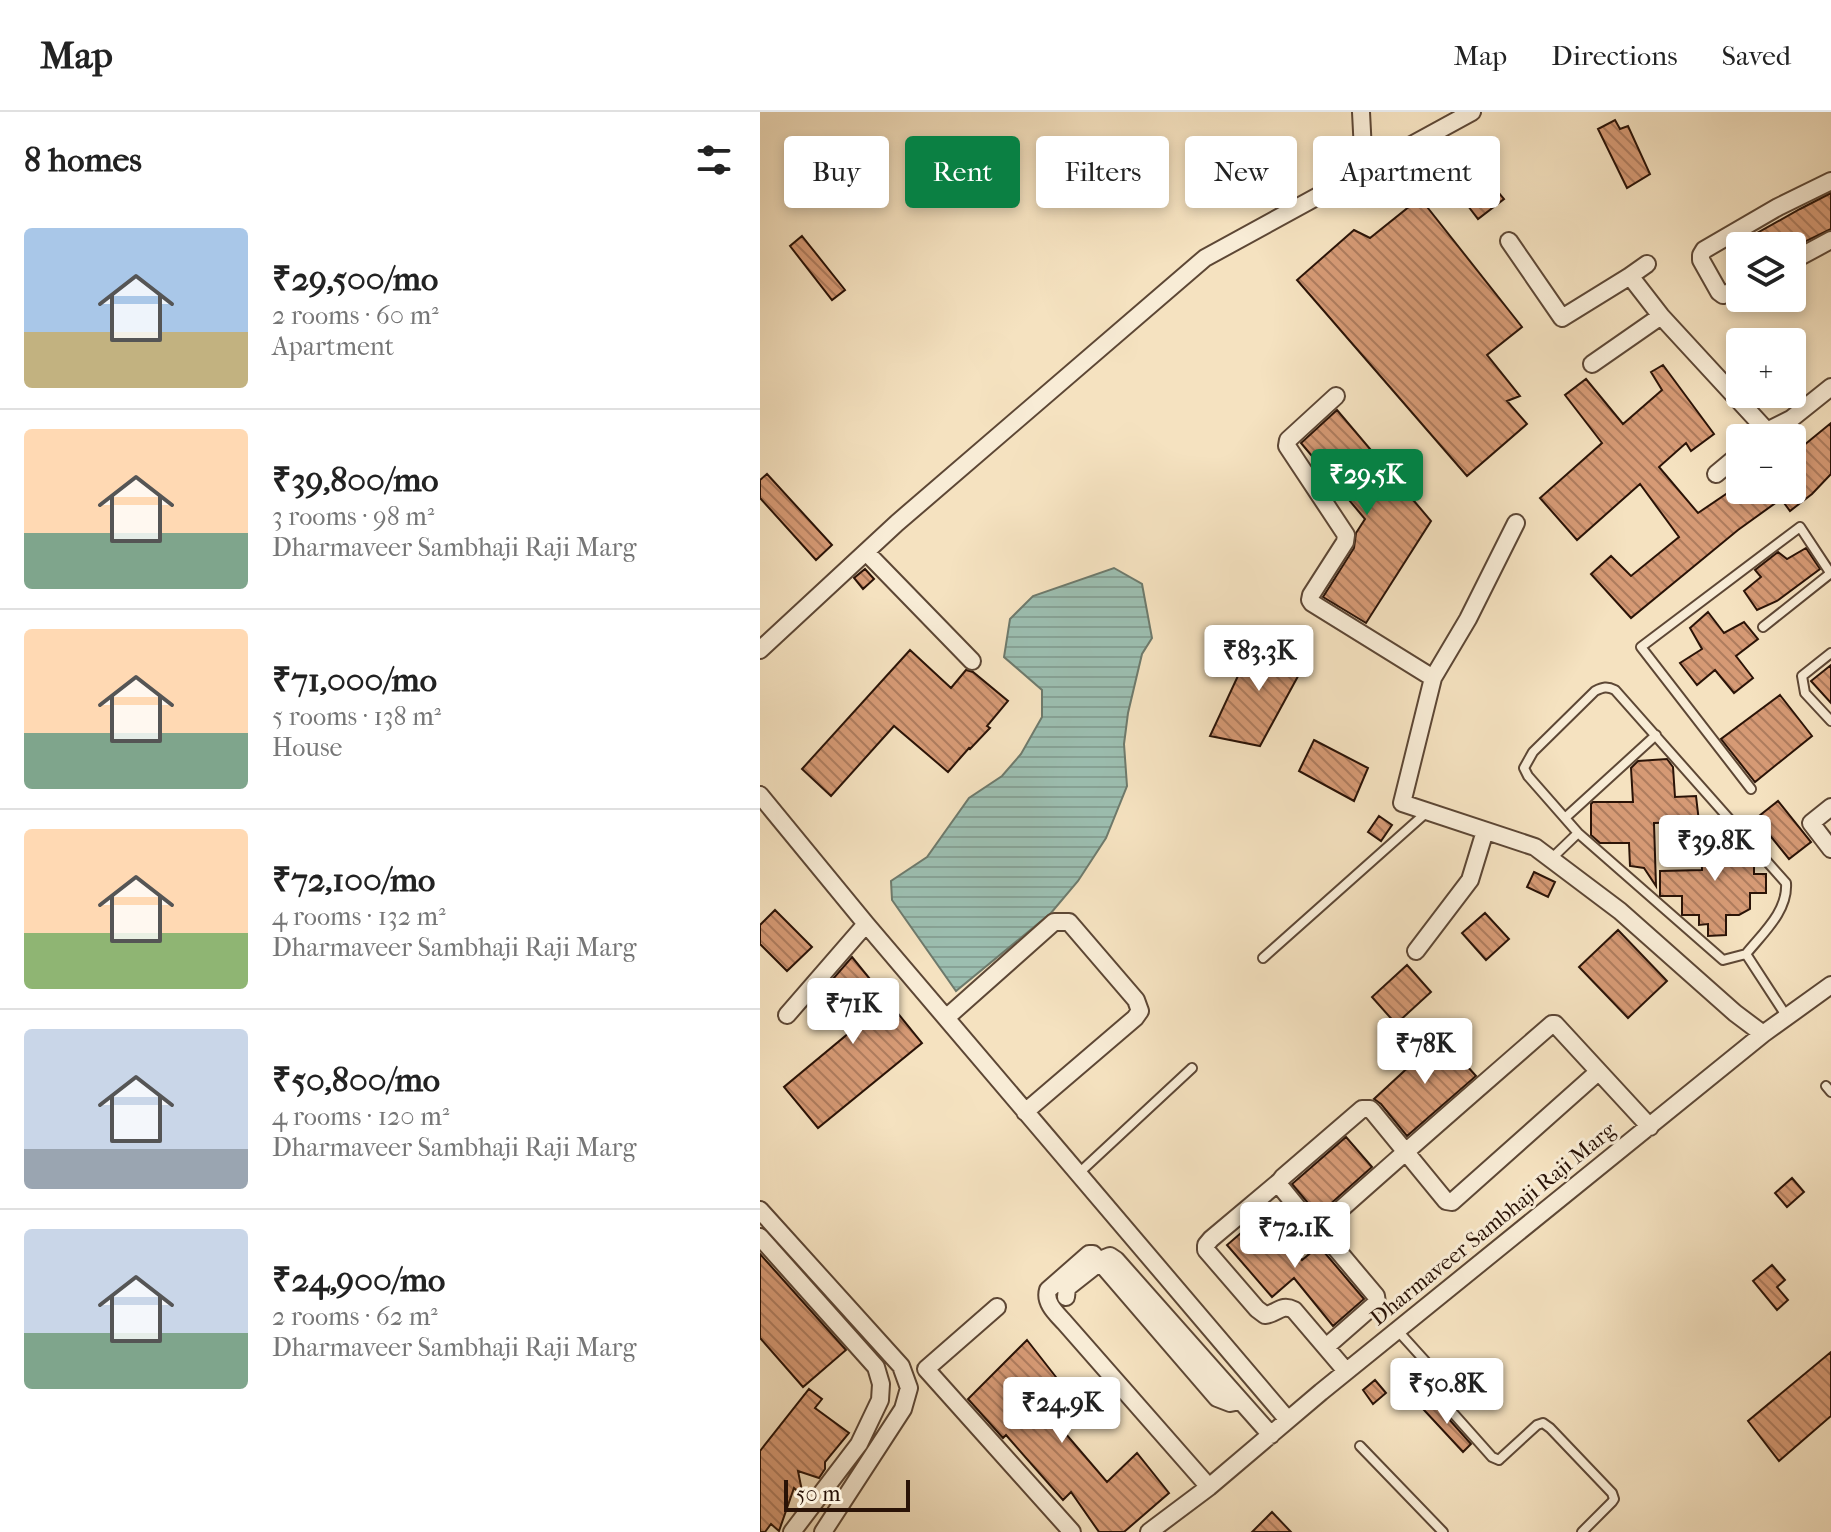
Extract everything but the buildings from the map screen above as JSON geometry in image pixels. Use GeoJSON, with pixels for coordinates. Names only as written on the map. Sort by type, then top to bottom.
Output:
{"type":"FeatureCollection","features":[{"type":"Feature","properties":{"kind":"street"},"geometry":{"type":"LineString","coordinates":[[1361,112],[1362,136]]}},
{"type":"Feature","properties":{"kind":"street"},"geometry":{"type":"LineString","coordinates":[[1428,136],[1472,112]]}},
{"type":"Feature","properties":{"kind":"street"},"geometry":{"type":"LineString","coordinates":[[1735,232],[1831,181]]}},
{"type":"Feature","properties":{"kind":"street"},"geometry":{"type":"LineString","coordinates":[[760,650],[897,523],[1205,258],[1313,199]]}},
{"type":"Feature","properties":{"kind":"street"},"geometry":{"type":"LineString","coordinates":[[1726,237],[1704,250],[1701,260],[1719,292],[1726,294]]}},
{"type":"Feature","properties":{"kind":"street"},"geometry":{"type":"LineString","coordinates":[[1806,253],[1831,240]]}},
{"type":"Feature","properties":{"kind":"street"},"geometry":{"type":"LineString","coordinates":[[1509,241],[1562,318],[1647,264]]}},
{"type":"Feature","properties":{"kind":"street"},"geometry":{"type":"LineString","coordinates":[[1630,276],[1754,424]]}},
{"type":"Feature","properties":{"kind":"street"},"geometry":{"type":"LineString","coordinates":[[1592,364],[1661,316]]}},
{"type":"Feature","properties":{"kind":"street"},"geometry":{"type":"LineString","coordinates":[[1782,424],[1831,387]]}},
{"type":"Feature","properties":{"kind":"street"},"geometry":{"type":"LineString","coordinates":[[1336,396],[1288,440],[1287,446],[1346,535],[1345,542],[1310,600],[1433,678]]}},
{"type":"Feature","properties":{"kind":"street"},"geometry":{"type":"LineString","coordinates":[[1716,474],[1726,466]]}},
{"type":"Feature","properties":{"kind":"street"},"geometry":{"type":"LineString","coordinates":[[1516,523],[1468,619],[1433,678],[1402,803],[1535,847],[1620,911],[1763,1034]]}},
{"type":"Feature","properties":{"kind":"street"},"geometry":{"type":"LineString","coordinates":[[866,552],[972,661]]}},
{"type":"Feature","properties":{"kind":"street"},"geometry":{"type":"LineString","coordinates":[[760,795],[1288,1420]]}},
{"type":"Feature","properties":{"kind":"street"},"geometry":{"type":"LineString","coordinates":[[1831,807],[1811,823],[1831,849]]}},
{"type":"Feature","properties":{"kind":"street"},"geometry":{"type":"LineString","coordinates":[[1416,951],[1470,880],[1485,831]]}},
{"type":"Feature","properties":{"kind":"street"},"geometry":{"type":"LineString","coordinates":[[946,1018],[1054,922],[1061,921],[1069,922],[1136,1000],[1140,1011],[1135,1018],[1025,1112]]}},
{"type":"Feature","properties":{"kind":"street"},"geometry":{"type":"LineString","coordinates":[[787,1015],[866,924]]}},
{"type":"Feature","properties":{"kind":"street","name":"Dharmaveer Sambhaji Raji Marg"},"geometry":{"type":"LineString","coordinates":[[1149,1532],[1209,1487],[1346,1371],[1763,1034],[1831,985]]}},
{"type":"Feature","properties":{"kind":"street"},"geometry":{"type":"LineString","coordinates":[[1318,1227],[1552,1024],[1560,1028],[1650,1127]]}},
{"type":"Feature","properties":{"kind":"street"},"geometry":{"type":"LineString","coordinates":[[1346,1371],[1294,1310],[1282,1307],[1271,1315],[1265,1315],[1257,1309],[1206,1250],[1211,1239],[1362,1109],[1373,1112],[1446,1201],[1452,1202],[1598,1072]]}},
{"type":"Feature","properties":{"kind":"street"},"geometry":{"type":"LineString","coordinates":[[1280,1181],[1282,1190],[1376,1296],[1374,1305],[1326,1347]]}},
{"type":"Feature","properties":{"kind":"street"},"geometry":{"type":"LineString","coordinates":[[760,1210],[901,1366],[909,1388],[903,1409],[823,1532]]}},
{"type":"Feature","properties":{"kind":"street"},"geometry":{"type":"LineString","coordinates":[[760,1237],[876,1367],[881,1384],[880,1400],[859,1444],[792,1532]]}},
{"type":"Feature","properties":{"kind":"street"},"geometry":{"type":"LineString","coordinates":[[1209,1487],[1048,1300],[1048,1290],[1087,1255],[1093,1254],[1217,1398],[1230,1403],[1240,1401],[1271,1435]]}},
{"type":"Feature","properties":{"kind":"street"},"geometry":{"type":"LineString","coordinates":[[1066,1297],[1067,1288],[1100,1262]]}},
{"type":"Feature","properties":{"kind":"street"},"geometry":{"type":"LineString","coordinates":[[997,1307],[926,1369],[1072,1532]]}},
{"type":"Feature","properties":{"kind":"lane"},"geometry":{"type":"LineString","coordinates":[[1751,789],[1641,647],[1800,527],[1831,574],[1763,627]]}},
{"type":"Feature","properties":{"kind":"lane"},"geometry":{"type":"LineString","coordinates":[[1831,653],[1802,676],[1805,693],[1831,721]]}},
{"type":"Feature","properties":{"kind":"lane"},"geometry":{"type":"LineString","coordinates":[[1609,687],[1656,735],[1786,883],[1787,894],[1781,908],[1746,954],[1723,960],[1578,833],[1565,818],[1524,768],[1533,752],[1595,691],[1609,687]]}},
{"type":"Feature","properties":{"kind":"lane"},"geometry":{"type":"LineString","coordinates":[[1565,818],[1656,735]]}},
{"type":"Feature","properties":{"kind":"lane"},"geometry":{"type":"LineString","coordinates":[[1263,958],[1428,811]]}},
{"type":"Feature","properties":{"kind":"lane"},"geometry":{"type":"LineString","coordinates":[[1551,859],[1578,833]]}},
{"type":"Feature","properties":{"kind":"lane"},"geometry":{"type":"LineString","coordinates":[[1746,954],[1787,1017]]}},
{"type":"Feature","properties":{"kind":"lane"},"geometry":{"type":"LineString","coordinates":[[1078,1174],[1192,1068]]}},
{"type":"Feature","properties":{"kind":"lane"},"geometry":{"type":"LineString","coordinates":[[1397,1330],[1445,1383],[1444,1403],[1495,1459],[1501,1458],[1543,1423],[1612,1493],[1612,1502],[1582,1532]]}},
{"type":"Feature","properties":{"kind":"lane"},"geometry":{"type":"LineString","coordinates":[[1360,1446],[1443,1532]]}},
{"type":"Feature","properties":{"kind":"shaded area"},"geometry":{"type":"Polygon","coordinates":[[[1114,568],[1142,584],[1152,638],[1142,654],[1128,713],[1124,744],[1127,786],[1106,838],[1078,881],[1051,913],[956,991],[892,900],[891,881],[927,857],[969,798],[1002,776],[1021,754],[1042,717],[1042,690],[1004,657],[1010,619],[1033,596],[1114,568]]]}}]}
